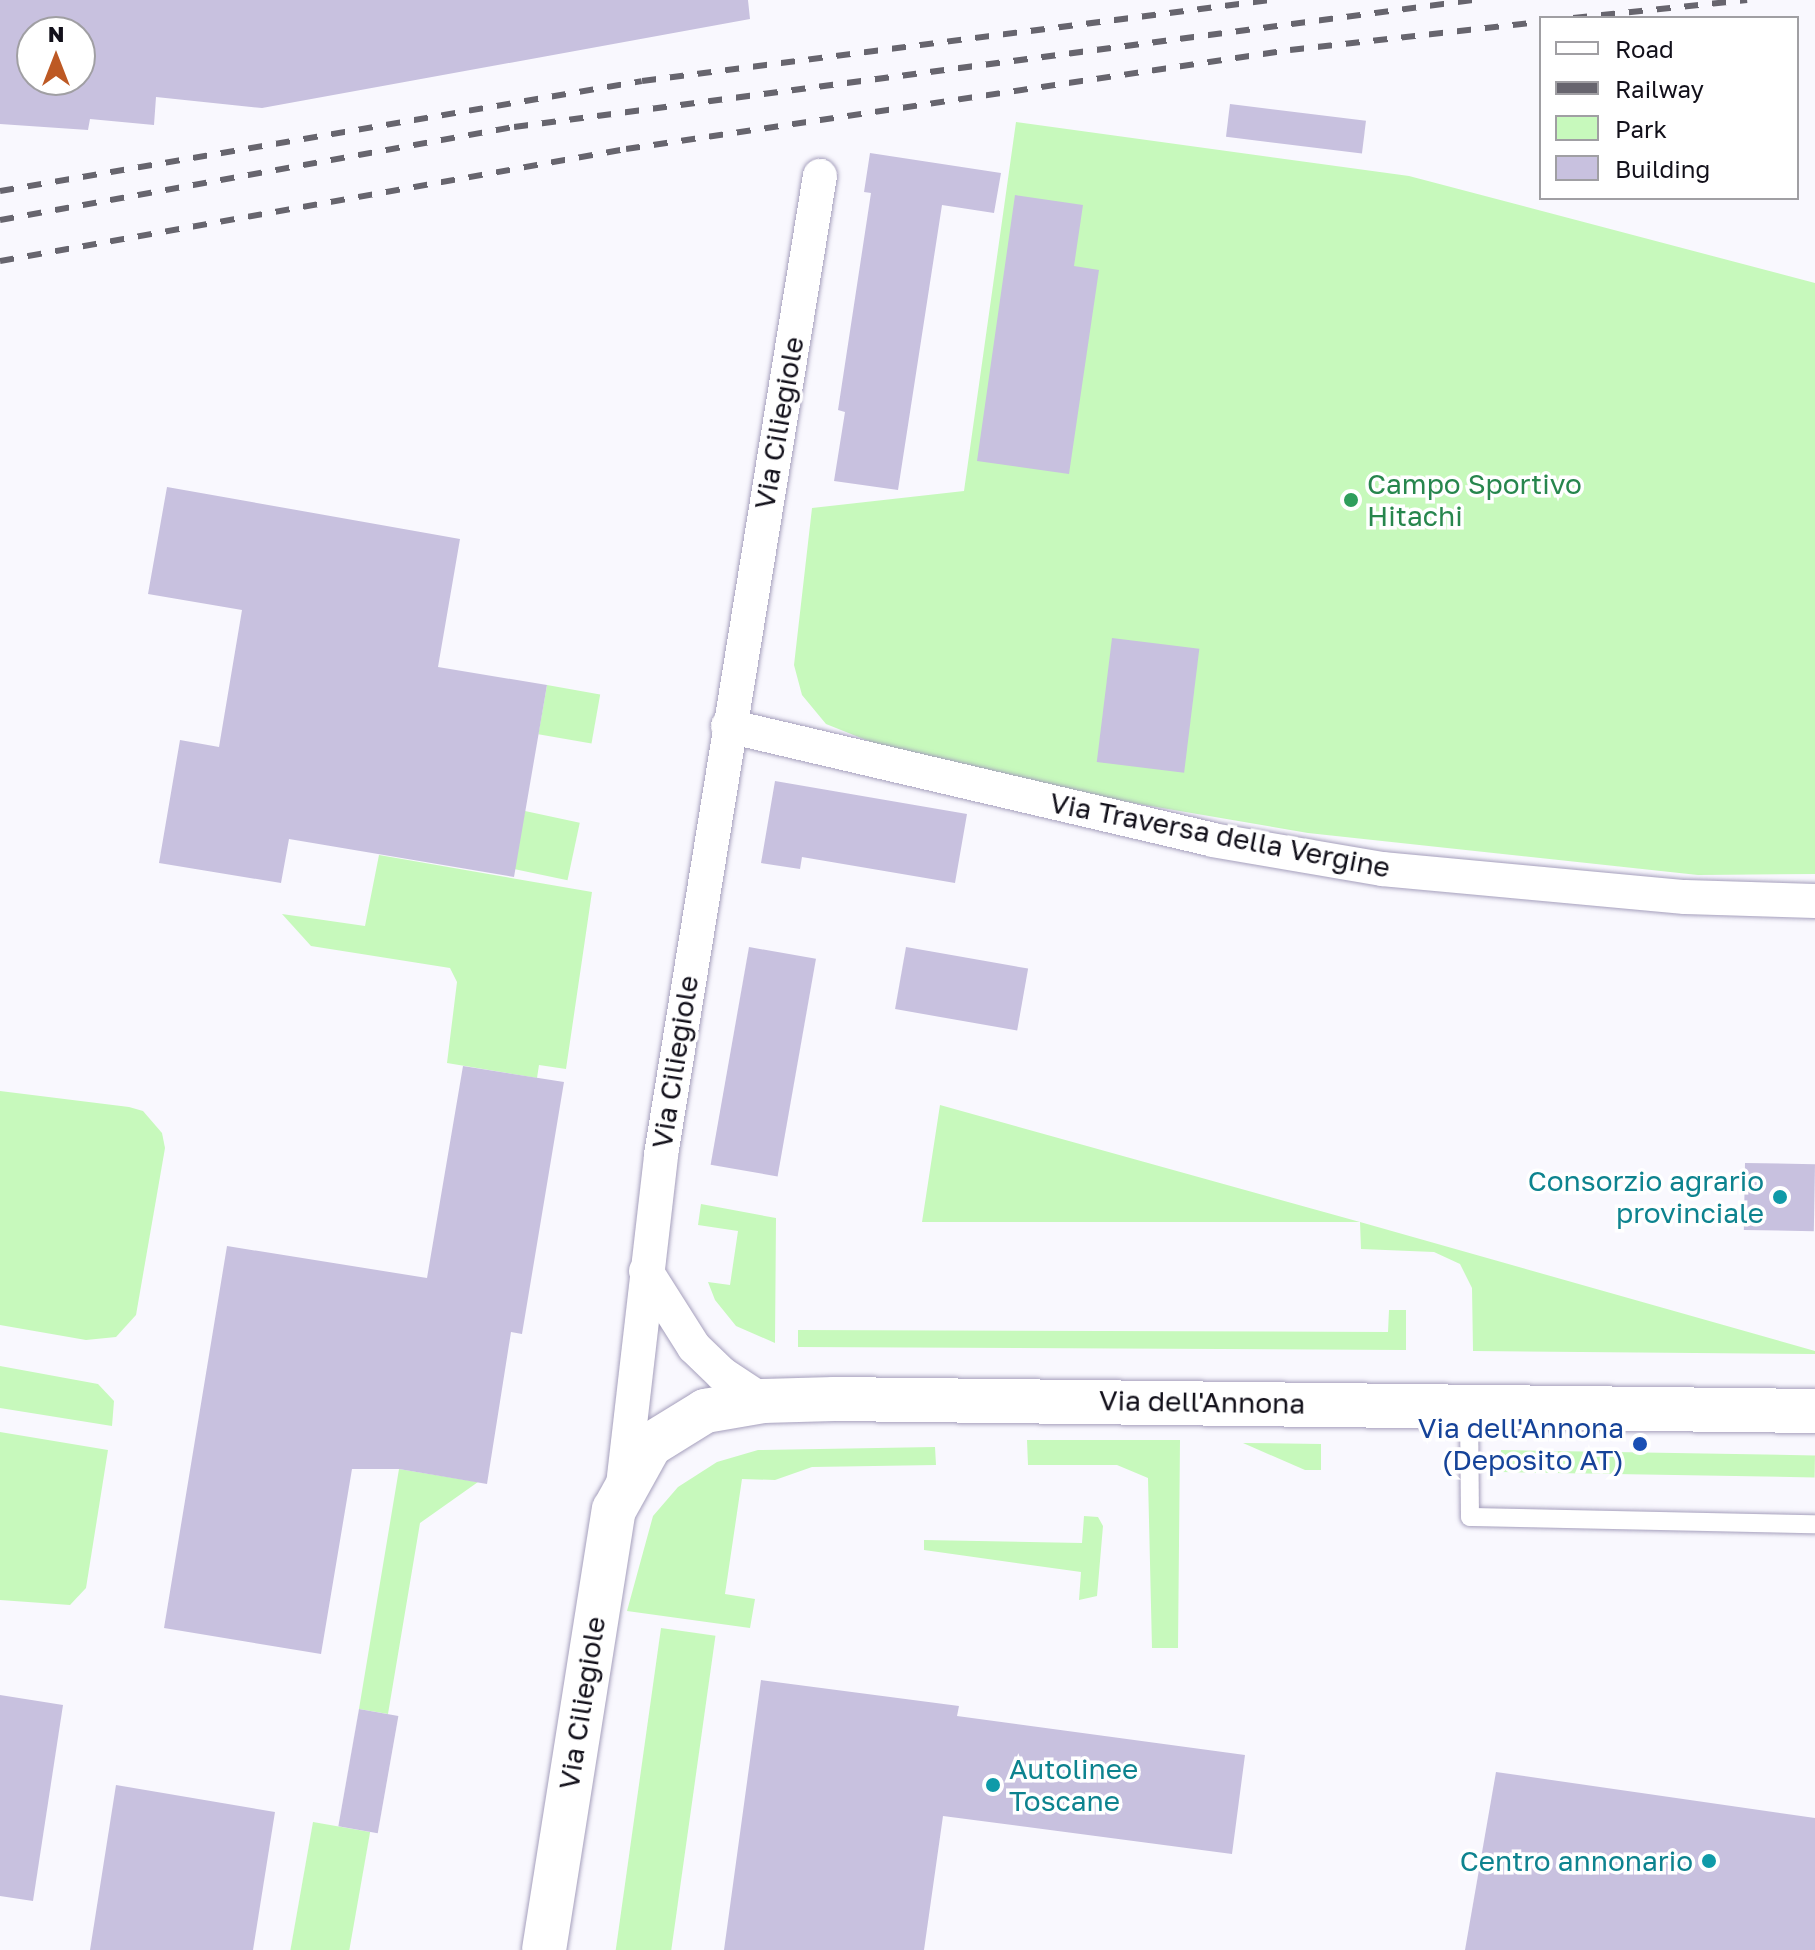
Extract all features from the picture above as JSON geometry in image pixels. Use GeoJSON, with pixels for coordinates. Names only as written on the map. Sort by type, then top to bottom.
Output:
{"type":"FeatureCollection","features":[{"type":"Feature","properties":{"kind":"street","name":"Via Ciliegiole"},"geometry":{"type":"LineString","coordinates":[[544,1950],[604,1561],[623,1486],[646,1271],[728,726],[820,176]]}},
{"type":"Feature","properties":{"kind":"street","name":"Via Traversa della Vergine"},"geometry":{"type":"LineString","coordinates":[[728,726],[1213,840],[1382,869],[1685,897],[1815,901]]}},
{"type":"Feature","properties":{"kind":"street"},"geometry":{"type":"LineString","coordinates":[[646,1271],[694,1347],[722,1374],[763,1401]]}},
{"type":"Feature","properties":{"kind":"street","name":"Via dell'Annona"},"geometry":{"type":"LineString","coordinates":[[623,1486],[650,1445],[687,1419],[763,1401],[1815,1411]]}},
{"type":"Feature","properties":{"kind":"lane"},"geometry":{"type":"LineString","coordinates":[[1469,1406],[1470,1517],[1815,1524]]}},
{"type":"Feature","properties":{"kind":"green space","name":"Campo Sportivo Hitachi"},"geometry":{"type":"Polygon","coordinates":[[[1016,122],[1409,176],[1815,283],[1815,874],[1698,875],[1308,833],[1127,802],[886,748],[826,724],[802,695],[794,665],[812,508],[964,491],[1016,122]]]}},
{"type":"Feature","properties":{"kind":"green space"},"geometry":{"type":"Polygon","coordinates":[[[547,685],[600,694],[591,744],[538,734],[547,685]]]}},
{"type":"Feature","properties":{"kind":"green space"},"geometry":{"type":"Polygon","coordinates":[[[525,811],[580,823],[568,880],[513,869],[525,811]]]}},
{"type":"Feature","properties":{"kind":"green space"},"geometry":{"type":"Polygon","coordinates":[[[379,855],[592,892],[566,1069],[539,1065],[537,1078],[447,1063],[457,982],[450,968],[311,946],[282,914],[365,926],[379,855]]]}},
{"type":"Feature","properties":{"kind":"green space"},"geometry":{"type":"Polygon","coordinates":[[[0,1091],[129,1107],[143,1111],[162,1133],[165,1148],[136,1315],[116,1337],[86,1340],[0,1325],[0,1091]]]}},
{"type":"Feature","properties":{"kind":"green space"},"geometry":{"type":"Polygon","coordinates":[[[940,1105],[1360,1222],[922,1222],[940,1105]]]}},
{"type":"Feature","properties":{"kind":"green space"},"geometry":{"type":"Polygon","coordinates":[[[701,1204],[776,1218],[775,1343],[736,1326],[715,1300],[708,1282],[730,1285],[738,1231],[698,1225],[701,1204]]]}},
{"type":"Feature","properties":{"kind":"green space"},"geometry":{"type":"Polygon","coordinates":[[[1360,1222],[1815,1351],[1815,1354],[1473,1351],[1472,1288],[1460,1264],[1434,1252],[1361,1249],[1360,1222]]]}},
{"type":"Feature","properties":{"kind":"green space"},"geometry":{"type":"Polygon","coordinates":[[[1389,1310],[1406,1310],[1406,1350],[798,1347],[798,1330],[1388,1332],[1389,1310]]]}},
{"type":"Feature","properties":{"kind":"green space"},"geometry":{"type":"Polygon","coordinates":[[[0,1366],[98,1384],[114,1401],[112,1426],[0,1408],[0,1366]]]}},
{"type":"Feature","properties":{"kind":"green space"},"geometry":{"type":"Polygon","coordinates":[[[0,1432],[108,1450],[86,1588],[70,1605],[0,1600],[0,1432]]]}},
{"type":"Feature","properties":{"kind":"green space"},"geometry":{"type":"Polygon","coordinates":[[[1027,1440],[1180,1440],[1178,1648],[1152,1648],[1148,1478],[1117,1465],[1028,1465],[1027,1440]]]}},
{"type":"Feature","properties":{"kind":"green space"},"geometry":{"type":"Polygon","coordinates":[[[1243,1443],[1321,1444],[1321,1470],[1305,1470],[1243,1443]]]}},
{"type":"Feature","properties":{"kind":"green space"},"geometry":{"type":"Polygon","coordinates":[[[935,1447],[936,1465],[812,1467],[775,1480],[742,1479],[725,1594],[755,1599],[750,1628],[627,1611],[653,1516],[678,1487],[717,1462],[758,1450],[935,1447]]]}},
{"type":"Feature","properties":{"kind":"green space"},"geometry":{"type":"Polygon","coordinates":[[[1501,1450],[1815,1455],[1815,1477],[1501,1472],[1501,1450]]]}},
{"type":"Feature","properties":{"kind":"green space"},"geometry":{"type":"Polygon","coordinates":[[[399,1469],[478,1482],[420,1523],[388,1714],[359,1709],[399,1469]]]}},
{"type":"Feature","properties":{"kind":"green space"},"geometry":{"type":"Polygon","coordinates":[[[1084,1516],[1098,1517],[1103,1526],[1097,1596],[1079,1600],[1081,1572],[924,1550],[924,1540],[1082,1543],[1084,1516]]]}},
{"type":"Feature","properties":{"kind":"green space"},"geometry":{"type":"Polygon","coordinates":[[[661,1628],[715,1636],[671,1950],[616,1950],[661,1628]]]}},
{"type":"Feature","properties":{"kind":"green space"},"geometry":{"type":"Polygon","coordinates":[[[313,1822],[370,1832],[349,1950],[290,1950],[313,1822]]]}},
{"type":"Feature","properties":{"kind":"building"},"geometry":{"type":"Polygon","coordinates":[[[0,0],[748,0],[750,19],[262,108],[156,97],[154,125],[90,119],[88,130],[0,124],[0,0]]]}},
{"type":"Feature","properties":{"kind":"building"},"geometry":{"type":"Polygon","coordinates":[[[1230,104],[1366,121],[1362,153],[1226,137],[1230,104]]]}},
{"type":"Feature","properties":{"kind":"building"},"geometry":{"type":"Polygon","coordinates":[[[870,153],[1001,173],[994,213],[942,205],[898,490],[834,481],[845,412],[838,410],[871,193],[864,192],[870,153]]]}},
{"type":"Feature","properties":{"kind":"building"},"geometry":{"type":"Polygon","coordinates":[[[1015,195],[1083,205],[1074,266],[1099,270],[1069,474],[977,461],[1015,195]]]}},
{"type":"Feature","properties":{"kind":"building"},"geometry":{"type":"Polygon","coordinates":[[[167,487],[460,539],[438,667],[547,685],[514,877],[289,839],[281,883],[159,863],[180,740],[219,747],[242,610],[148,594],[167,487]]]}},
{"type":"Feature","properties":{"kind":"building"},"geometry":{"type":"Polygon","coordinates":[[[1112,638],[1199,649],[1184,773],[1097,762],[1112,638]]]}},
{"type":"Feature","properties":{"kind":"building"},"geometry":{"type":"Polygon","coordinates":[[[775,781],[967,814],[955,883],[802,857],[800,869],[761,863],[775,781]]]}},
{"type":"Feature","properties":{"kind":"building"},"geometry":{"type":"Polygon","coordinates":[[[749,947],[816,959],[778,1176],[711,1165],[749,947]]]}},
{"type":"Feature","properties":{"kind":"building"},"geometry":{"type":"Polygon","coordinates":[[[906,947],[1028,969],[1017,1031],[895,1009],[906,947]]]}},
{"type":"Feature","properties":{"kind":"building"},"geometry":{"type":"Polygon","coordinates":[[[463,1066],[564,1082],[522,1334],[511,1332],[487,1484],[399,1469],[352,1469],[321,1654],[164,1628],[227,1246],[427,1278],[463,1066]]]}},
{"type":"Feature","properties":{"kind":"building","name":"Consorzio agrario provinciale"},"geometry":{"type":"Polygon","coordinates":[[[1745,1163],[1815,1164],[1814,1231],[1744,1230],[1745,1163]]]}},
{"type":"Feature","properties":{"kind":"building","name":"Autolinee Toscane"},"geometry":{"type":"Polygon","coordinates":[[[761,1680],[959,1706],[957,1716],[1245,1755],[1232,1854],[943,1816],[924,1950],[724,1950],[761,1680]]]}},
{"type":"Feature","properties":{"kind":"building"},"geometry":{"type":"Polygon","coordinates":[[[0,1695],[63,1705],[33,1901],[0,1896],[0,1695]]]}},
{"type":"Feature","properties":{"kind":"building"},"geometry":{"type":"Polygon","coordinates":[[[359,1709],[398,1716],[378,1833],[338,1826],[359,1709]]]}},
{"type":"Feature","properties":{"kind":"building","name":"Centro annonario"},"geometry":{"type":"Polygon","coordinates":[[[1496,1772],[1815,1818],[1815,1950],[1465,1950],[1496,1772]]]}},
{"type":"Feature","properties":{"kind":"building"},"geometry":{"type":"Polygon","coordinates":[[[116,1785],[275,1812],[253,1950],[90,1950],[116,1785]]]}},
{"type":"Feature","properties":{"kind":"railway"},"geometry":{"type":"LineString","coordinates":[[0,191],[642,81],[1270,0]]}},
{"type":"Feature","properties":{"kind":"railway"},"geometry":{"type":"LineString","coordinates":[[0,220],[514,127],[1473,0]]}},
{"type":"Feature","properties":{"kind":"railway"},"geometry":{"type":"LineString","coordinates":[[1592,16],[1747,0]]}},
{"type":"Feature","properties":{"kind":"railway"},"geometry":{"type":"LineString","coordinates":[[0,261],[626,149],[1290,50],[1539,22]]}},
{"type":"Feature","properties":{"kind":"place","name":"Campo Sportivo Hitachi"},"geometry":{"type":"Point","coordinates":[1351,500]}},
{"type":"Feature","properties":{"kind":"place","name":"Consorzio agrario provinciale"},"geometry":{"type":"Point","coordinates":[1780,1197]}},
{"type":"Feature","properties":{"kind":"place","name":"Via dell'Annona (Deposito AT)"},"geometry":{"type":"Point","coordinates":[1640,1444]}},
{"type":"Feature","properties":{"kind":"place","name":"Autolinee Toscane"},"geometry":{"type":"Point","coordinates":[993,1785]}},
{"type":"Feature","properties":{"kind":"place","name":"Centro annonario"},"geometry":{"type":"Point","coordinates":[1709,1861]}}]}
